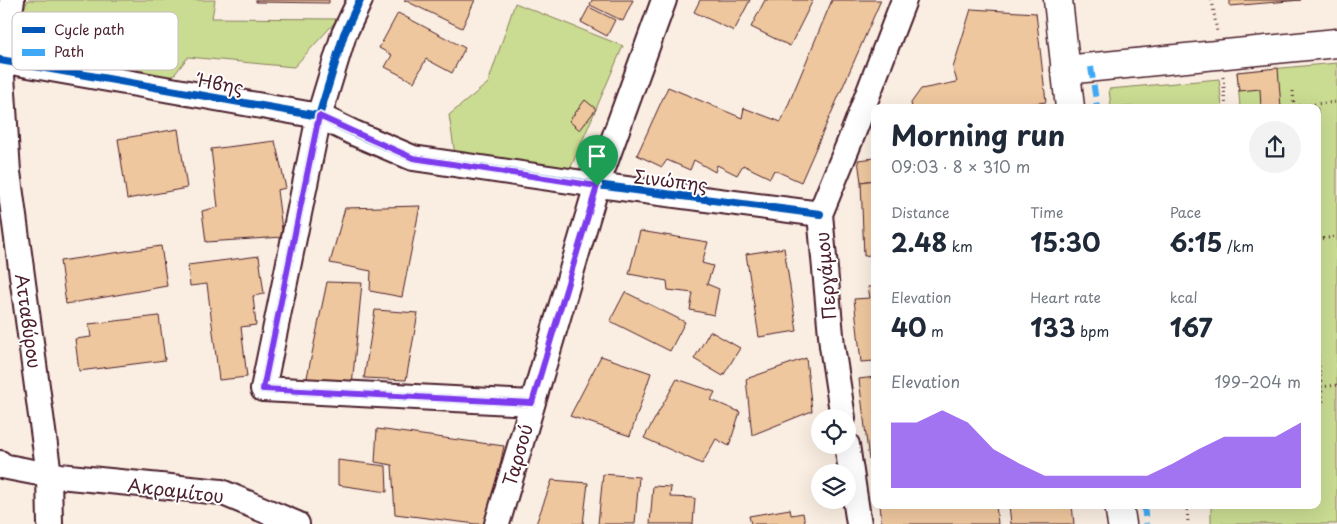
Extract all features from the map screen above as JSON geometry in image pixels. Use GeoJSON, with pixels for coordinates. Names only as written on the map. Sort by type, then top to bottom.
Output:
{"type":"FeatureCollection","features":[{"type":"Feature","properties":{"kind":"main road"},"geometry":{"type":"LineString","coordinates":[[1058,0],[1078,69],[1071,104]]}},
{"type":"Feature","properties":{"kind":"main road"},"geometry":{"type":"LineString","coordinates":[[1078,69],[1337,43]]}},
{"type":"Feature","properties":{"kind":"main road"},"geometry":{"type":"LineString","coordinates":[[1120,509],[1122,524]]}},
{"type":"Feature","properties":{"kind":"street","name":"Ατταβύρου"},"geometry":{"type":"LineString","coordinates":[[12,0],[0,60],[8,172],[49,476],[50,524]]}},
{"type":"Feature","properties":{"kind":"street"},"geometry":{"type":"LineString","coordinates":[[360,0],[344,34],[319,116],[263,389],[532,403]]}},
{"type":"Feature","properties":{"kind":"street","name":"Ταρσού"},"geometry":{"type":"LineString","coordinates":[[497,524],[597,186],[664,0]]}},
{"type":"Feature","properties":{"kind":"street","name":"Περγάμου"},"geometry":{"type":"LineString","coordinates":[[842,409],[832,346],[820,214],[904,0]]}},
{"type":"Feature","properties":{"kind":"street","name":"Ήβης"},"geometry":{"type":"LineString","coordinates":[[57,70],[319,116]]}},
{"type":"Feature","properties":{"kind":"street","name":"Σινώπης"},"geometry":{"type":"LineString","coordinates":[[319,116],[413,158],[597,186],[820,214]]}},
{"type":"Feature","properties":{"kind":"street"},"geometry":{"type":"LineString","coordinates":[[848,454],[859,524]]}},
{"type":"Feature","properties":{"kind":"street","name":"Ακραμίτου"},"geometry":{"type":"LineString","coordinates":[[0,463],[2,466],[49,476],[221,492],[297,524]]}},
{"type":"Feature","properties":{"kind":"path"},"geometry":{"type":"LineString","coordinates":[[1293,91],[1294,104]]}},
{"type":"Feature","properties":{"kind":"path"},"geometry":{"type":"LineString","coordinates":[[1320,104],[1337,102]]}},
{"type":"Feature","properties":{"kind":"path"},"geometry":{"type":"LineString","coordinates":[[1321,238],[1337,237]]}},
{"type":"Feature","properties":{"kind":"path"},"geometry":{"type":"LineString","coordinates":[[1322,402],[1321,387],[1337,385]]}},
{"type":"Feature","properties":{"kind":"path"},"geometry":{"type":"LineString","coordinates":[[1187,509],[1188,524]]}},
{"type":"Feature","properties":{"kind":"green space"},"geometry":{"type":"Polygon","coordinates":[[[28,0],[215,0],[212,18],[338,19],[294,67],[188,57],[178,70],[178,12],[23,12],[28,0]]]}},
{"type":"Feature","properties":{"kind":"green space"},"geometry":{"type":"Polygon","coordinates":[[[515,3],[623,46],[568,174],[455,155],[449,115],[488,83],[515,3]]]}},
{"type":"Feature","properties":{"kind":"green space"},"geometry":{"type":"Polygon","coordinates":[[[1337,63],[1337,524],[1211,524],[1211,509],[1321,509],[1321,104],[1240,104],[1237,72],[1337,63]]]}},
{"type":"Feature","properties":{"kind":"green space"},"geometry":{"type":"Polygon","coordinates":[[[140,70],[178,70],[171,79],[140,70]]]}},
{"type":"Feature","properties":{"kind":"green space"},"geometry":{"type":"Polygon","coordinates":[[[1219,79],[1222,104],[1111,104],[1109,89],[1219,79]]]}},
{"type":"Feature","properties":{"kind":"building"},"geometry":{"type":"Polygon","coordinates":[[[256,0],[329,0],[329,3],[256,2],[256,0]]]}},
{"type":"Feature","properties":{"kind":"building"},"geometry":{"type":"Polygon","coordinates":[[[404,0],[475,0],[462,28],[404,0]]]}},
{"type":"Feature","properties":{"kind":"building"},"geometry":{"type":"Polygon","coordinates":[[[592,0],[633,0],[623,21],[590,5],[592,0]]]}},
{"type":"Feature","properties":{"kind":"building"},"geometry":{"type":"Polygon","coordinates":[[[700,0],[750,0],[734,31],[694,12],[700,0]]]}},
{"type":"Feature","properties":{"kind":"building"},"geometry":{"type":"Polygon","coordinates":[[[765,0],[813,0],[790,46],[751,27],[765,0]]]}},
{"type":"Feature","properties":{"kind":"building"},"geometry":{"type":"Polygon","coordinates":[[[832,0],[881,0],[801,182],[774,170],[770,178],[743,165],[737,175],[717,165],[715,172],[694,160],[690,170],[667,160],[662,167],[637,155],[668,87],[742,118],[744,108],[781,122],[832,0]]]}},
{"type":"Feature","properties":{"kind":"building"},"geometry":{"type":"Polygon","coordinates":[[[1230,0],[1301,0],[1230,6],[1230,0]]]}},
{"type":"Feature","properties":{"kind":"building"},"geometry":{"type":"Polygon","coordinates":[[[589,7],[615,20],[607,36],[581,22],[589,7]]]}},
{"type":"Feature","properties":{"kind":"building"},"geometry":{"type":"Polygon","coordinates":[[[971,9],[1036,13],[1046,102],[1030,104],[911,104],[921,89],[957,82],[953,68],[971,9]]]}},
{"type":"Feature","properties":{"kind":"building"},"geometry":{"type":"Polygon","coordinates":[[[398,13],[465,48],[452,73],[426,59],[414,82],[385,67],[392,55],[379,48],[398,13]]]}},
{"type":"Feature","properties":{"kind":"building"},"geometry":{"type":"Polygon","coordinates":[[[1278,68],[1281,104],[1261,104],[1260,89],[1239,91],[1237,72],[1278,68]]]}},
{"type":"Feature","properties":{"kind":"building"},"geometry":{"type":"Polygon","coordinates":[[[585,100],[596,109],[580,130],[569,121],[585,100]]]}},
{"type":"Feature","properties":{"kind":"building"},"geometry":{"type":"Polygon","coordinates":[[[178,129],[187,188],[127,199],[118,139],[178,129]]]}},
{"type":"Feature","properties":{"kind":"building"},"geometry":{"type":"Polygon","coordinates":[[[275,141],[286,188],[277,190],[283,237],[206,242],[202,211],[218,207],[211,149],[275,141]]]}},
{"type":"Feature","properties":{"kind":"building"},"geometry":{"type":"Polygon","coordinates":[[[871,158],[871,181],[861,182],[858,160],[871,158]]]}},
{"type":"Feature","properties":{"kind":"building"},"geometry":{"type":"Polygon","coordinates":[[[871,181],[871,255],[864,256],[861,182],[871,181]]]}},
{"type":"Feature","properties":{"kind":"building"},"geometry":{"type":"Polygon","coordinates":[[[420,206],[402,297],[370,291],[371,271],[330,263],[345,208],[420,206]]]}},
{"type":"Feature","properties":{"kind":"building"},"geometry":{"type":"Polygon","coordinates":[[[640,231],[708,242],[702,263],[713,266],[707,284],[719,289],[714,315],[690,310],[693,293],[668,290],[667,281],[629,274],[640,231]]]}},
{"type":"Feature","properties":{"kind":"building"},"geometry":{"type":"Polygon","coordinates":[[[161,246],[167,286],[66,304],[60,261],[161,246]]]}},
{"type":"Feature","properties":{"kind":"building"},"geometry":{"type":"Polygon","coordinates":[[[784,248],[797,331],[759,337],[746,254],[784,248]]]}},
{"type":"Feature","properties":{"kind":"building"},"geometry":{"type":"Polygon","coordinates":[[[259,256],[264,294],[253,296],[256,325],[241,327],[247,377],[219,380],[207,284],[190,286],[188,265],[259,256]]]}},
{"type":"Feature","properties":{"kind":"building"},"geometry":{"type":"Polygon","coordinates":[[[327,282],[362,283],[352,386],[306,382],[327,282]]]}},
{"type":"Feature","properties":{"kind":"building"},"geometry":{"type":"Polygon","coordinates":[[[868,287],[871,287],[871,361],[861,362],[854,299],[870,298],[868,287]]]}},
{"type":"Feature","properties":{"kind":"building"},"geometry":{"type":"Polygon","coordinates":[[[625,292],[685,322],[670,351],[610,321],[625,292]]]}},
{"type":"Feature","properties":{"kind":"building"},"geometry":{"type":"Polygon","coordinates":[[[375,310],[418,313],[406,380],[364,378],[375,310]]]}},
{"type":"Feature","properties":{"kind":"building"},"geometry":{"type":"Polygon","coordinates":[[[159,316],[165,360],[79,371],[75,339],[91,337],[89,324],[159,316]]]}},
{"type":"Feature","properties":{"kind":"building"},"geometry":{"type":"Polygon","coordinates":[[[710,331],[740,348],[723,376],[694,359],[710,331]]]}},
{"type":"Feature","properties":{"kind":"building"},"geometry":{"type":"Polygon","coordinates":[[[601,356],[651,373],[630,436],[570,416],[601,356]]]}},
{"type":"Feature","properties":{"kind":"building"},"geometry":{"type":"Polygon","coordinates":[[[806,358],[811,411],[752,435],[746,379],[806,358]]]}},
{"type":"Feature","properties":{"kind":"building"},"geometry":{"type":"Polygon","coordinates":[[[871,378],[871,460],[869,460],[859,379],[871,378]]]}},
{"type":"Feature","properties":{"kind":"building"},"geometry":{"type":"Polygon","coordinates":[[[677,379],[715,392],[711,400],[740,412],[729,446],[716,439],[702,464],[644,438],[677,379]]]}},
{"type":"Feature","properties":{"kind":"building"},"geometry":{"type":"Polygon","coordinates":[[[377,429],[504,446],[488,524],[395,514],[392,465],[375,462],[377,429]]]}},
{"type":"Feature","properties":{"kind":"building"},"geometry":{"type":"Polygon","coordinates":[[[338,460],[386,466],[387,492],[338,485],[338,460]]]}},
{"type":"Feature","properties":{"kind":"building"},"geometry":{"type":"Polygon","coordinates":[[[603,474],[639,477],[635,524],[598,524],[603,474]]]}},
{"type":"Feature","properties":{"kind":"building"},"geometry":{"type":"Polygon","coordinates":[[[552,480],[588,483],[583,524],[536,524],[552,480]]]}},
{"type":"Feature","properties":{"kind":"building"},"geometry":{"type":"Polygon","coordinates":[[[653,486],[671,487],[670,497],[695,498],[693,524],[650,524],[653,486]]]}},
{"type":"Feature","properties":{"kind":"building"},"geometry":{"type":"Polygon","coordinates":[[[790,509],[791,515],[803,513],[805,524],[751,524],[749,516],[790,509]]]}},
{"type":"Feature","properties":{"kind":"building"},"geometry":{"type":"Polygon","coordinates":[[[880,509],[996,509],[998,524],[882,524],[880,509]]]}},
{"type":"Feature","properties":{"kind":"building"},"geometry":{"type":"Polygon","coordinates":[[[1009,509],[1072,509],[1074,524],[1011,524],[1009,509]]]}},
{"type":"Feature","properties":{"kind":"marked path"},"geometry":{"type":"LineString","coordinates":[[1091,67],[1096,104]]}},
{"type":"Feature","properties":{"kind":"marked path"},"geometry":{"type":"LineString","coordinates":[[1144,509],[1146,524]]}},
{"type":"Feature","properties":{"kind":"cycle path"},"geometry":{"type":"LineString","coordinates":[[360,0],[344,34],[319,116],[263,389],[532,403]]}},
{"type":"Feature","properties":{"kind":"cycle path"},"geometry":{"type":"LineString","coordinates":[[0,60],[12,62]]}},
{"type":"Feature","properties":{"kind":"cycle path"},"geometry":{"type":"LineString","coordinates":[[57,70],[319,116],[413,158],[597,185],[820,214]]}},
{"type":"Feature","properties":{"kind":"route"},"geometry":{"type":"LineString","coordinates":[[319,116],[413,158],[597,186],[532,403],[263,389],[319,116]]}}]}
